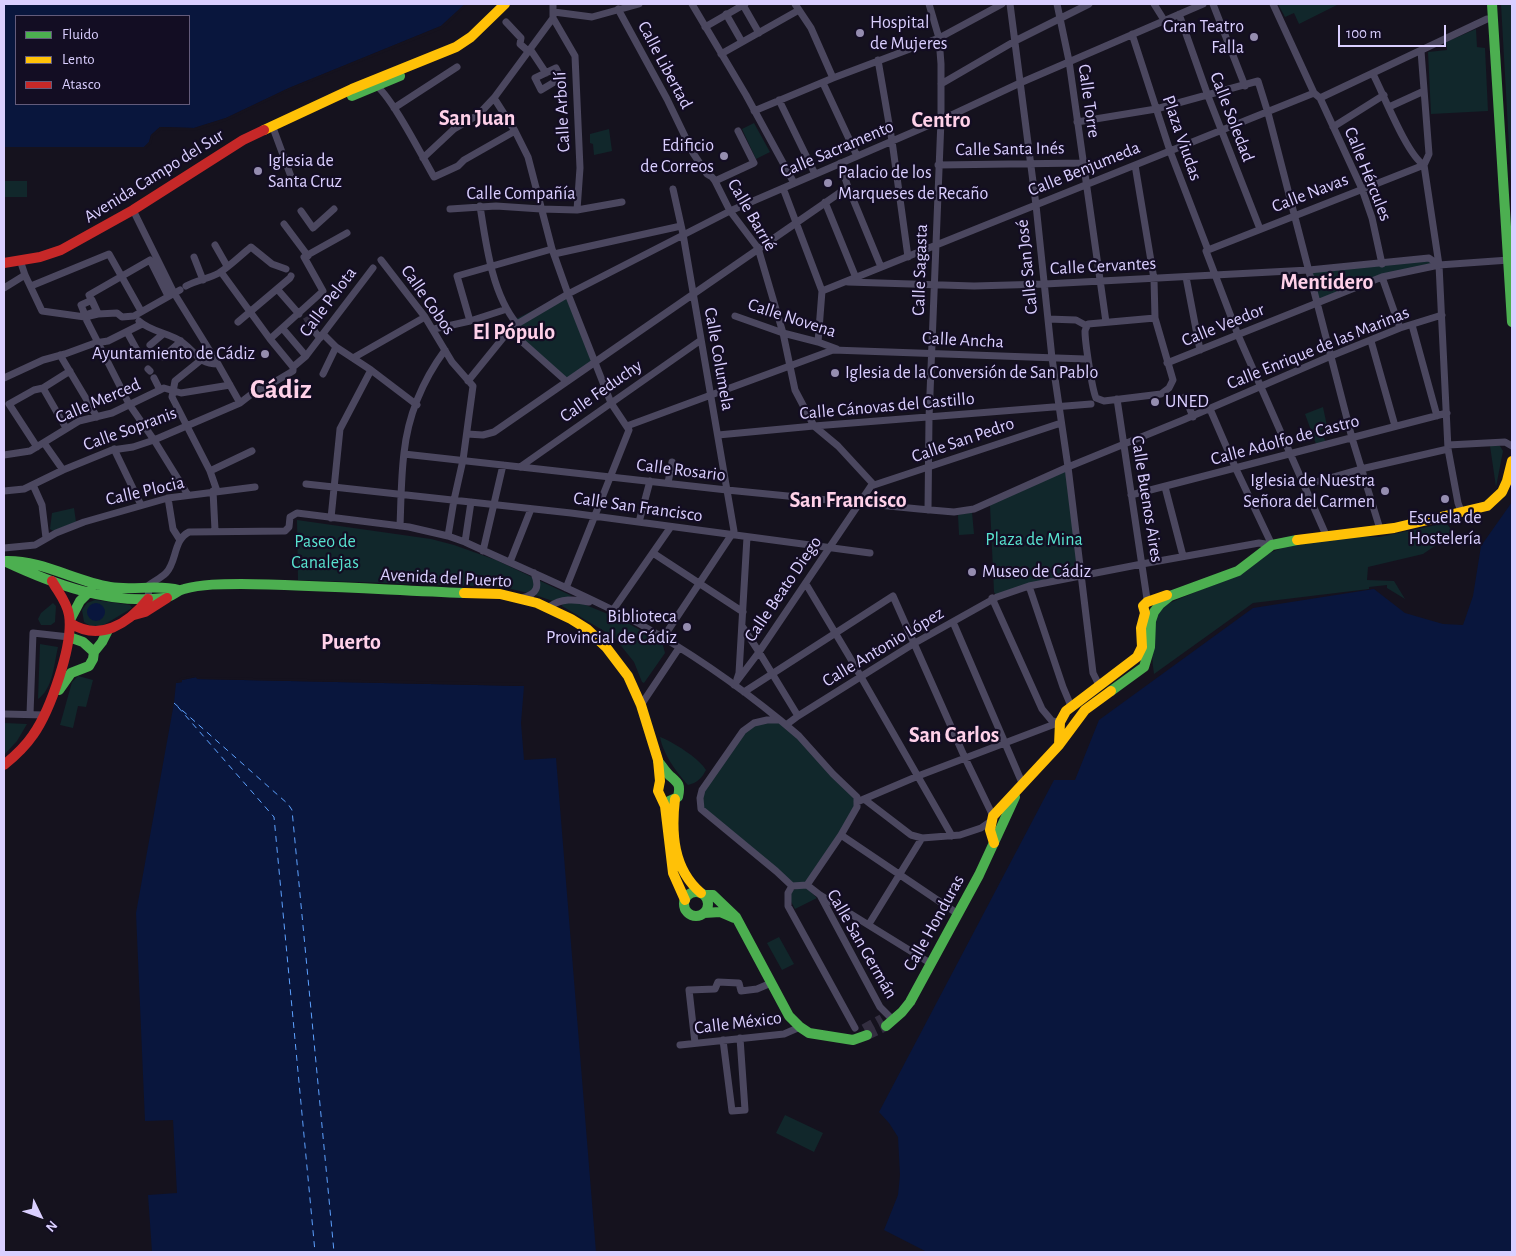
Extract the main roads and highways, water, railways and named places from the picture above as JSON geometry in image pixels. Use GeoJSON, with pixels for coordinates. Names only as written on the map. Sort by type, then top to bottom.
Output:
{"type":"FeatureCollection","features":[{"type":"Feature","properties":{"kind":"water"},"geometry":{"type":"Polygon","coordinates":[[[4,4],[465,4],[441,26],[289,88],[226,118],[194,128],[160,127],[151,135],[149,142],[144,147],[4,147],[4,4]]]}},
{"type":"Feature","properties":{"kind":"water"},"geometry":{"type":"Polygon","coordinates":[[[1512,502],[1512,1252],[927,1252],[884,1230],[898,1195],[900,1175],[898,1137],[879,1112],[1054,780],[1075,780],[1099,720],[1253,608],[1374,589],[1405,613],[1443,624],[1463,625],[1473,596],[1481,546],[1512,502]]]}},
{"type":"Feature","properties":{"kind":"water"},"geometry":{"type":"Polygon","coordinates":[[[96,603],[102,606],[105,612],[102,618],[96,621],[90,618],[87,612],[90,606],[96,603]]]}},
{"type":"Feature","properties":{"kind":"water"},"geometry":{"type":"Polygon","coordinates":[[[197,677],[197,679],[524,686],[521,723],[524,760],[556,758],[596,1252],[152,1252],[148,1195],[177,1193],[173,1120],[145,1121],[136,913],[176,683],[197,677]]]}},
{"type":"Feature","properties":{"kind":"tunnel"},"geometry":{"type":"LineString","coordinates":[[306,317],[315,332]]}},
{"type":"Feature","properties":{"kind":"tunnel"},"geometry":{"type":"LineString","coordinates":[[864,1029],[882,1019]]}},
{"type":"Feature","properties":{"kind":"tunnel"},"geometry":{"type":"LineString","coordinates":[[867,1035],[886,1026]]}},
{"type":"Feature","properties":{"kind":"place","name":"Hospital de Mujeres"},"geometry":{"type":"Point","coordinates":[860,33]}},
{"type":"Feature","properties":{"kind":"place","name":"Gran Teatro Falla"},"geometry":{"type":"Point","coordinates":[1254,37]}},
{"type":"Feature","properties":{"kind":"place","name":"Edificio de Correos"},"geometry":{"type":"Point","coordinates":[724,156]}},
{"type":"Feature","properties":{"kind":"place","name":"Iglesia de Santa Cruz"},"geometry":{"type":"Point","coordinates":[258,171]}},
{"type":"Feature","properties":{"kind":"place","name":"Palacio de los Marqueses de Recaño"},"geometry":{"type":"Point","coordinates":[828,183]}},
{"type":"Feature","properties":{"kind":"place","name":"Ayuntamiento de Cádiz"},"geometry":{"type":"Point","coordinates":[265,354]}},
{"type":"Feature","properties":{"kind":"place","name":"Iglesia de la Conversión de San Pablo"},"geometry":{"type":"Point","coordinates":[835,373]}},
{"type":"Feature","properties":{"kind":"place","name":"UNED"},"geometry":{"type":"Point","coordinates":[1155,402]}},
{"type":"Feature","properties":{"kind":"place","name":"Iglesia de Nuestra Señora del Carmen"},"geometry":{"type":"Point","coordinates":[1385,491]}},
{"type":"Feature","properties":{"kind":"place","name":"Escuela de Hostelería"},"geometry":{"type":"Point","coordinates":[1445,499]}},
{"type":"Feature","properties":{"kind":"place","name":"Museo de Cádiz"},"geometry":{"type":"Point","coordinates":[972,572]}},
{"type":"Feature","properties":{"kind":"place","name":"Biblioteca Provincial de Cádiz"},"geometry":{"type":"Point","coordinates":[687,627]}},
{"type":"Feature","properties":{"kind":"district","name":"San Juan"},"geometry":{"type":"Point","coordinates":[477,118]}},
{"type":"Feature","properties":{"kind":"district","name":"Centro"},"geometry":{"type":"Point","coordinates":[941,120]}},
{"type":"Feature","properties":{"kind":"district","name":"Mentidero"},"geometry":{"type":"Point","coordinates":[1327,282]}},
{"type":"Feature","properties":{"kind":"district","name":"El Pópulo"},"geometry":{"type":"Point","coordinates":[514,332]}},
{"type":"Feature","properties":{"kind":"district","name":"Cádiz"},"geometry":{"type":"Point","coordinates":[281,390]}},
{"type":"Feature","properties":{"kind":"district","name":"San Francisco"},"geometry":{"type":"Point","coordinates":[848,500]}},
{"type":"Feature","properties":{"kind":"district","name":"Puerto"},"geometry":{"type":"Point","coordinates":[351,642]}},
{"type":"Feature","properties":{"kind":"district","name":"San Carlos"},"geometry":{"type":"Point","coordinates":[954,735]}},
{"type":"Feature","properties":{"kind":"park label","name":"Plaza de Mina"},"geometry":{"type":"Point","coordinates":[1034,540]}},
{"type":"Feature","properties":{"kind":"park label","name":"Paseo de Canalejas"},"geometry":{"type":"Point","coordinates":[325,552]}}]}
